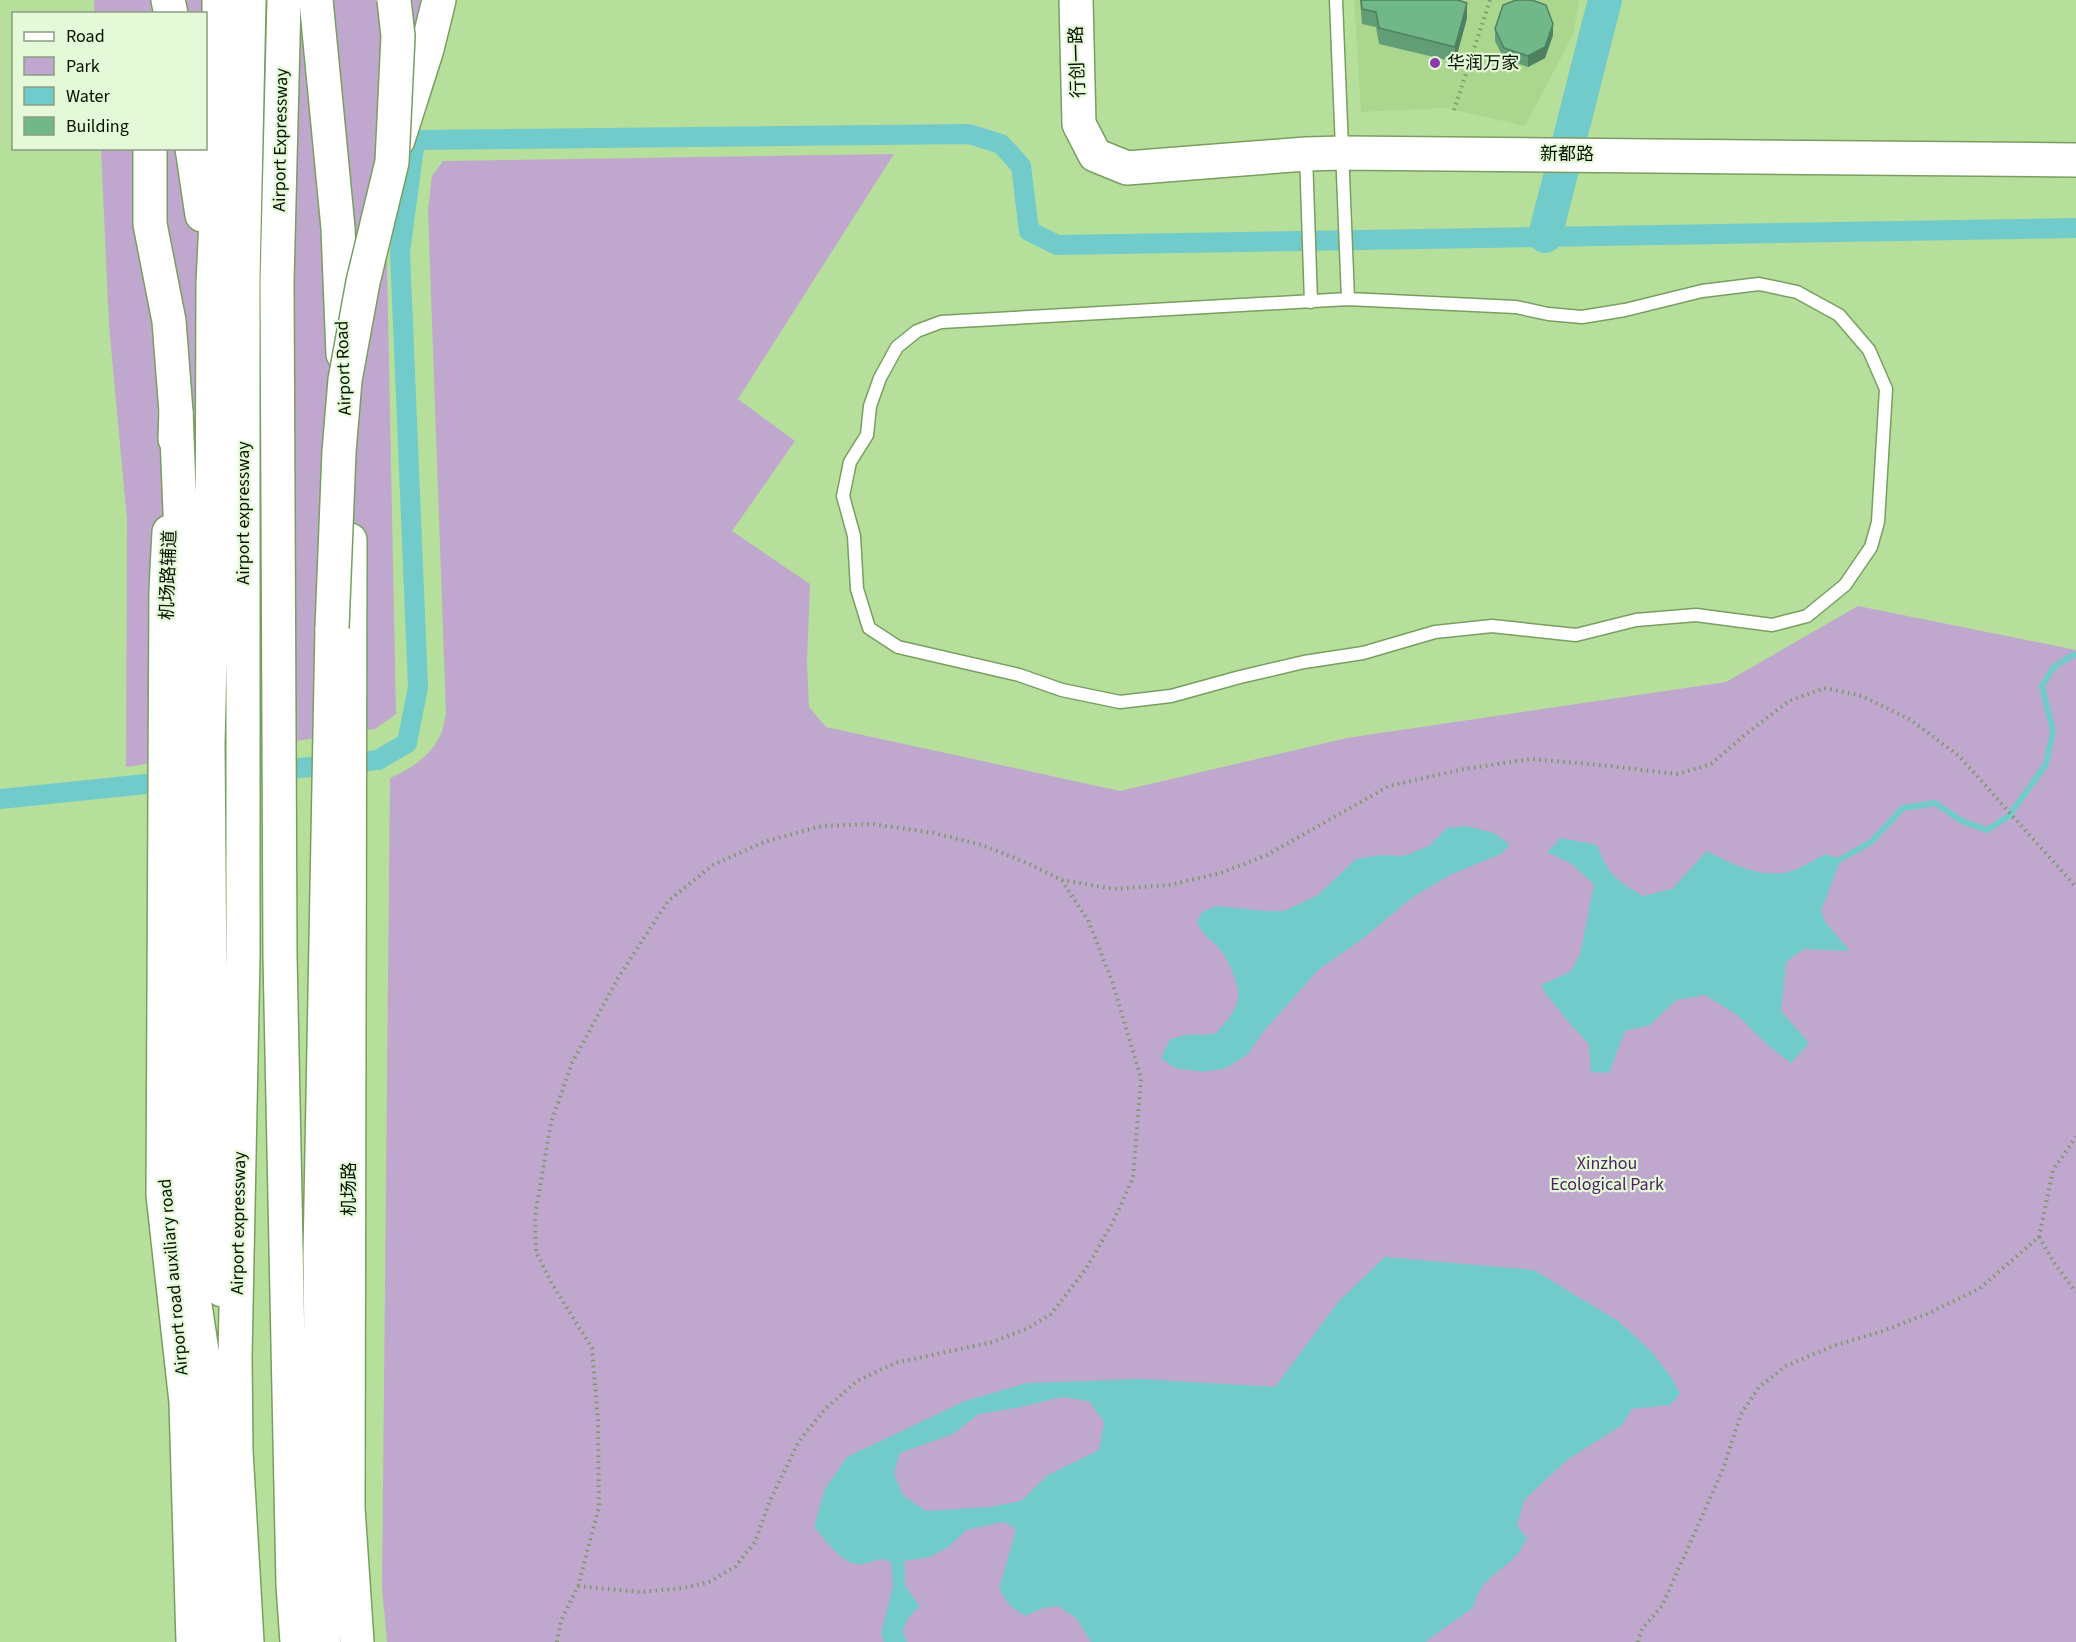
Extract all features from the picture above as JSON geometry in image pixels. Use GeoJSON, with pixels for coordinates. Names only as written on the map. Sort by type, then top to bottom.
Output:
{"type":"FeatureCollection","features":[{"type":"Feature","properties":{"kind":"main road"},"geometry":{"type":"LineString","coordinates":[[219,0],[220,136],[228,281],[212,580],[186,741],[186,803],[212,1233],[235,1356]]}},
{"type":"Feature","properties":{"kind":"main road","name":"Airport Expressway"},"geometry":{"type":"LineString","coordinates":[[228,281],[249,0]]}},
{"type":"Feature","properties":{"kind":"main road","name":"Airport Expressway"},"geometry":{"type":"LineString","coordinates":[[277,280],[284,0]]}},
{"type":"Feature","properties":{"kind":"main road","name":"Airport Road"},"geometry":{"type":"LineString","coordinates":[[316,0],[338,228],[350,528],[340,738]]}},
{"type":"Feature","properties":{"kind":"main road"},"geometry":{"type":"LineString","coordinates":[[392,162],[398,36],[394,0]]}},
{"type":"Feature","properties":{"kind":"main road"},"geometry":{"type":"LineString","coordinates":[[324,1642],[320,1255],[339,796],[340,738],[332,628],[337,486],[345,380],[363,282],[392,162],[427,49],[439,0]]}},
{"type":"Feature","properties":{"kind":"main road","name":"行创一路"},"geometry":{"type":"LineString","coordinates":[[1076,0],[1079,124]]}},
{"type":"Feature","properties":{"kind":"main road","name":"新都路"},"geometry":{"type":"LineString","coordinates":[[1079,124],[1095,155],[1127,168],[1342,153],[2076,160]]}},
{"type":"Feature","properties":{"kind":"main road"},"geometry":{"type":"LineString","coordinates":[[150,150],[150,224],[169,321],[176,412],[186,660],[180,1206],[205,1371],[212,1565],[218,1642]]}},
{"type":"Feature","properties":{"kind":"main road"},"geometry":{"type":"LineString","coordinates":[[193,150],[228,281]]}},
{"type":"Feature","properties":{"kind":"main road","name":"Airport expressway"},"geometry":{"type":"LineString","coordinates":[[277,280],[280,956],[293,1586],[297,1642]]}},
{"type":"Feature","properties":{"kind":"main road","name":"Airport expressway"},"geometry":{"type":"LineString","coordinates":[[228,281],[242,747],[243,967],[235,1356],[236,1451],[247,1642]]}},
{"type":"Feature","properties":{"kind":"main road","name":"机场路"},"geometry":{"type":"LineString","coordinates":[[339,796],[348,1508],[357,1642]]}},
{"type":"Feature","properties":{"kind":"main road","name":"Airport road auxiliary road"},"geometry":{"type":"LineString","coordinates":[[186,803],[163,1196],[186,1402],[193,1642]]}},
{"type":"Feature","properties":{"kind":"lane"},"geometry":{"type":"LineString","coordinates":[[1336,0],[1348,299]]}},
{"type":"Feature","properties":{"kind":"lane"},"geometry":{"type":"LineString","coordinates":[[1306,154],[1311,302]]}},
{"type":"Feature","properties":{"kind":"lane"},"geometry":{"type":"LineString","coordinates":[[1759,284],[1797,292],[1839,315],[1869,350],[1886,389],[1878,522],[1871,547],[1845,585],[1807,616],[1772,625],[1696,615],[1636,620],[1576,635],[1492,626],[1435,633],[1363,654],[1304,662],[1171,696],[1120,702],[1062,690],[1019,675],[898,647],[869,628],[857,589],[854,536],[843,496],[850,462],[867,435],[870,406],[880,378],[897,347],[916,331],[941,322],[1311,302],[1348,299],[1516,306],[1548,314],[1582,317],[1625,310],[1702,291],[1759,284]]}},
{"type":"Feature","properties":{"kind":"path"},"geometry":{"type":"LineString","coordinates":[[1454,110],[1490,0]]}},
{"type":"Feature","properties":{"kind":"path"},"geometry":{"type":"LineString","coordinates":[[556,1642],[561,1621],[578,1586],[599,1507],[598,1420],[592,1348],[551,1282],[536,1252],[536,1216],[551,1123],[572,1063],[618,978],[668,901],[713,865],[764,842],[821,826],[872,824],[934,833],[982,845],[1062,880],[1114,888],[1169,885],[1221,873],[1267,855],[1389,786],[1464,769],[1531,759],[1678,774],[1711,764],[1789,701],[1824,688],[1862,696],[1909,719],[1958,755],[2076,887]]}},
{"type":"Feature","properties":{"kind":"path"},"geometry":{"type":"LineString","coordinates":[[578,1586],[640,1592],[683,1588],[709,1582],[735,1567],[755,1542],[769,1503],[799,1441],[825,1409],[857,1382],[895,1363],[993,1342],[1028,1328],[1051,1314],[1086,1269],[1113,1222],[1134,1178],[1141,1078],[1129,1033],[1104,960],[1088,920],[1062,880]]}},
{"type":"Feature","properties":{"kind":"path"},"geometry":{"type":"LineString","coordinates":[[1638,1642],[1642,1629],[1662,1606],[1723,1469],[1741,1414],[1759,1387],[1786,1366],[1833,1346],[1927,1314],[1979,1289],[2039,1237],[2053,1170],[2076,1137]]}},
{"type":"Feature","properties":{"kind":"path"},"geometry":{"type":"LineString","coordinates":[[2039,1237],[2076,1292]]}},
{"type":"Feature","properties":{"kind":"shaded area"},"geometry":{"type":"Polygon","coordinates":[[[1354,0],[1579,0],[1573,35],[1525,126],[1446,108],[1361,112],[1354,0]]]}},
{"type":"Feature","properties":{"kind":"green space"},"geometry":{"type":"Polygon","coordinates":[[[94,0],[447,0],[384,115],[396,714],[375,729],[126,767],[127,520],[109,325],[101,150],[207,150],[207,12],[94,12],[94,0]]]}},
{"type":"Feature","properties":{"kind":"green space","name":"Xinzhou Ecological Park"},"geometry":{"type":"Polygon","coordinates":[[[894,154],[738,399],[795,441],[732,531],[810,584],[807,663],[809,707],[826,727],[1120,791],[1347,738],[1726,682],[1858,606],[2076,650],[2076,1642],[387,1642],[382,1587],[390,778],[411,767],[430,751],[440,735],[446,714],[428,210],[432,176],[443,161],[894,154]]]}},
{"type":"Feature","properties":{"kind":"water"},"geometry":{"type":"Polygon","coordinates":[[[1466,826],[1494,833],[1510,845],[1501,854],[1450,875],[1413,897],[1361,940],[1318,970],[1263,1032],[1247,1055],[1226,1068],[1204,1072],[1175,1068],[1161,1058],[1170,1039],[1187,1035],[1215,1034],[1232,1014],[1237,1004],[1236,981],[1227,960],[1197,922],[1202,912],[1216,906],[1284,911],[1318,895],[1356,859],[1380,855],[1403,856],[1429,846],[1447,828],[1466,826]]]}},
{"type":"Feature","properties":{"kind":"water"},"geometry":{"type":"Polygon","coordinates":[[[1561,838],[1597,845],[1614,876],[1643,896],[1672,889],[1707,851],[1746,869],[1766,873],[1793,871],[1826,854],[1841,859],[1821,911],[1826,923],[1850,951],[1804,949],[1786,962],[1781,1011],[1809,1043],[1791,1063],[1770,1047],[1737,1015],[1705,995],[1676,1000],[1650,1025],[1625,1031],[1609,1073],[1591,1072],[1589,1044],[1571,1025],[1541,985],[1570,972],[1580,955],[1594,884],[1570,863],[1547,852],[1561,838]]]}},
{"type":"Feature","properties":{"kind":"water"},"geometry":{"type":"Polygon","coordinates":[[[1385,1257],[1534,1270],[1618,1321],[1650,1350],[1672,1378],[1680,1394],[1670,1405],[1632,1409],[1622,1425],[1567,1460],[1524,1500],[1517,1526],[1527,1538],[1518,1553],[1485,1583],[1476,1598],[1474,1607],[1425,1642],[1091,1642],[1076,1618],[1058,1606],[1043,1608],[1025,1616],[1009,1605],[999,1589],[1016,1529],[1003,1522],[966,1530],[950,1546],[930,1557],[904,1561],[905,1586],[920,1606],[904,1626],[907,1642],[884,1642],[881,1634],[893,1586],[891,1562],[880,1559],[863,1564],[849,1562],[836,1552],[814,1527],[825,1489],[847,1457],[965,1401],[1027,1383],[1141,1379],[1275,1387],[1339,1301],[1385,1257]],[[1062,1397],[979,1414],[953,1434],[900,1453],[894,1473],[903,1495],[926,1511],[990,1507],[1021,1501],[1048,1475],[1099,1450],[1104,1422],[1089,1401],[1062,1397]]]}},
{"type":"Feature","properties":{"kind":"building"},"geometry":{"type":"Polygon","coordinates":[[[1361,0],[1458,0],[1467,3],[1455,47],[1379,28],[1376,12],[1362,9],[1361,0]]]}},
{"type":"Feature","properties":{"kind":"building"},"geometry":{"type":"Polygon","coordinates":[[[1516,0],[1532,0],[1546,5],[1553,24],[1545,47],[1528,56],[1504,48],[1495,29],[1503,5],[1516,0]]]}},
{"type":"Feature","properties":{"kind":"waterway"},"geometry":{"type":"LineString","coordinates":[[1545,236],[1605,0]]}},
{"type":"Feature","properties":{"kind":"waterway"},"geometry":{"type":"LineString","coordinates":[[0,799],[378,760],[407,743],[418,687],[400,252],[415,140],[969,134],[1001,144],[1021,166],[1029,231],[1057,245],[2076,228]]}},
{"type":"Feature","properties":{"kind":"waterway"},"geometry":{"type":"LineString","coordinates":[[1841,859],[1871,842],[1903,808],[1935,803],[1962,821],[1987,830],[2009,816],[2046,764],[2053,731],[2042,686],[2053,668],[2072,655],[2076,655]]}},
{"type":"Feature","properties":{"kind":"place","name":"华润万家"},"geometry":{"type":"Point","coordinates":[1435,63]}}]}
